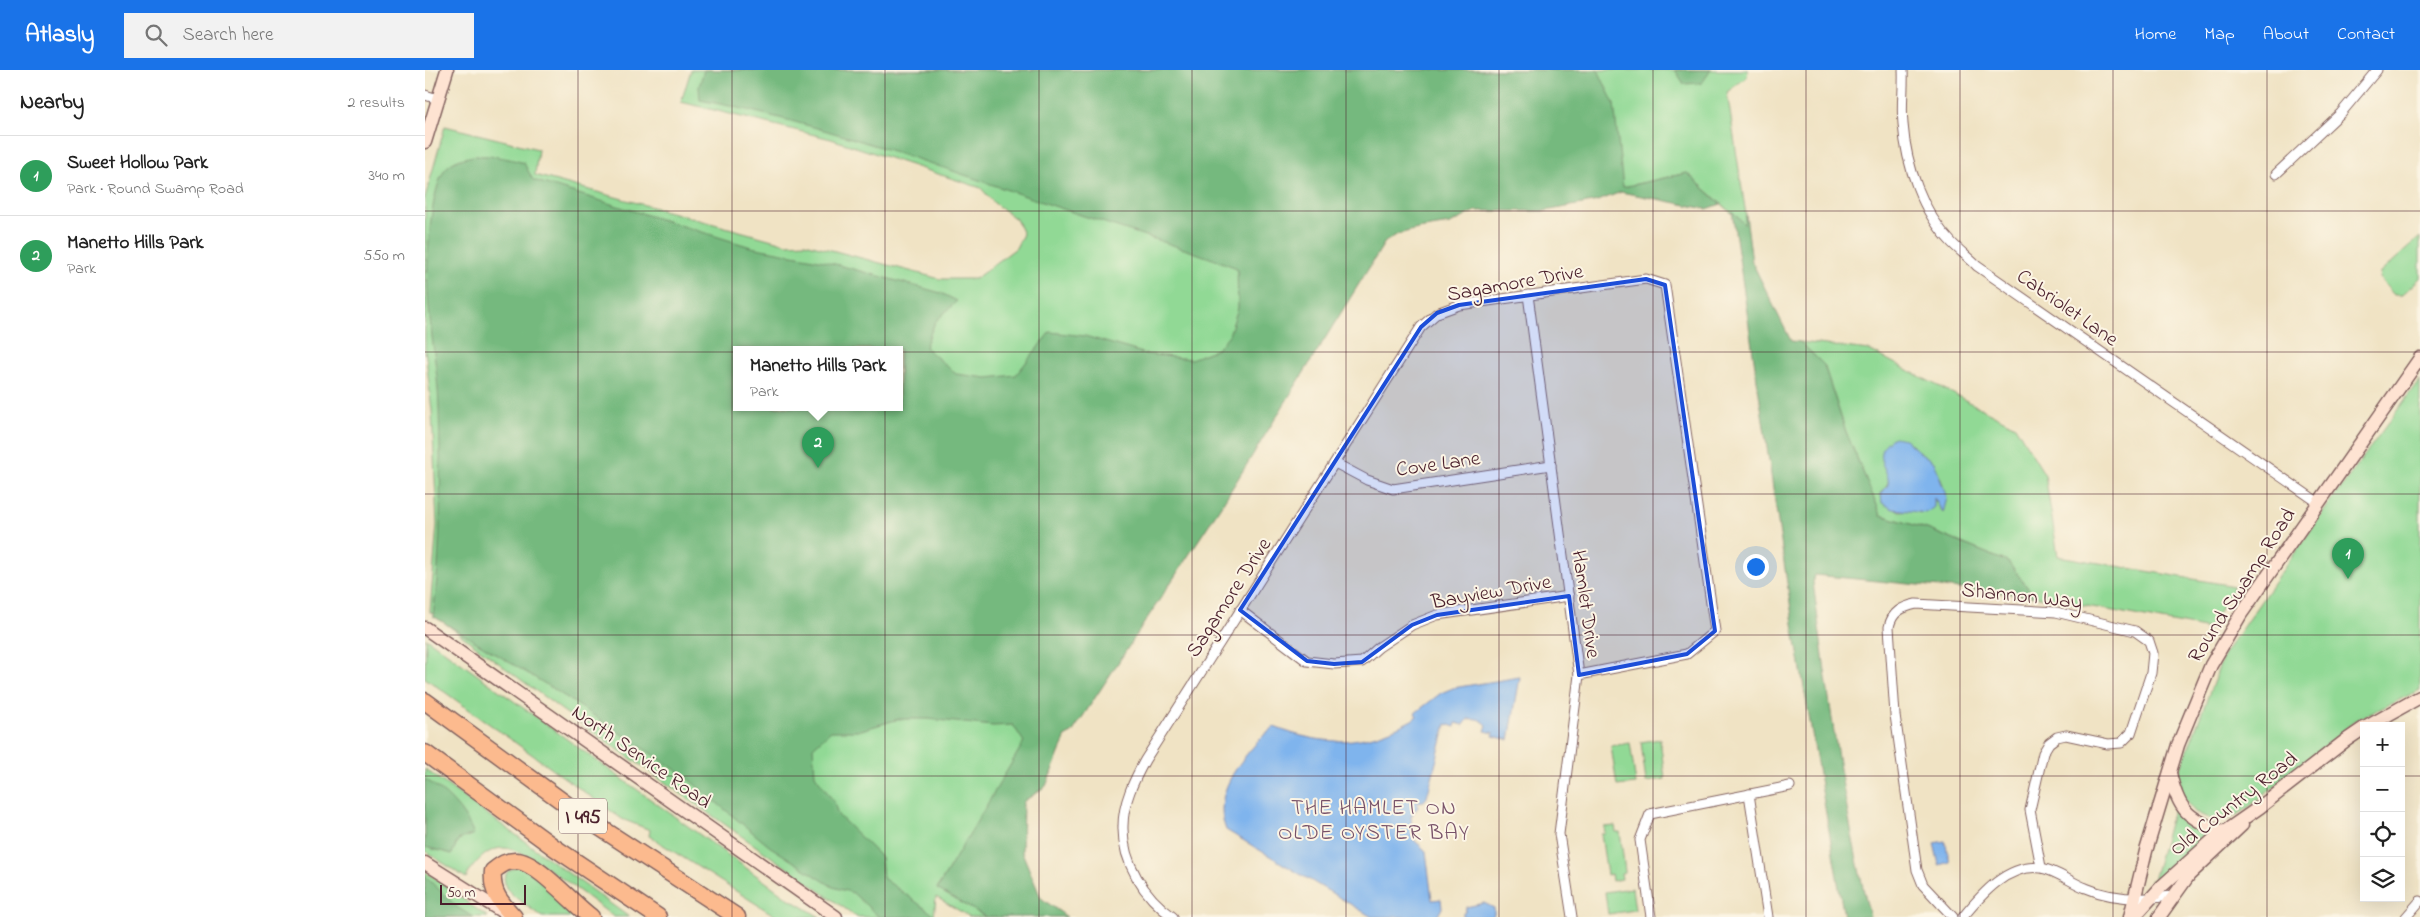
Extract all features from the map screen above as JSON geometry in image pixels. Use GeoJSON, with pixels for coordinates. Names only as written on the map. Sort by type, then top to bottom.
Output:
{"type":"FeatureCollection","features":[{"type":"Feature","properties":{"kind":"highway","name":"I 495"},"geometry":{"type":"LineString","coordinates":[[429,704],[581,815],[737,917]]}},
{"type":"Feature","properties":{"kind":"highway","name":"I 495"},"geometry":{"type":"LineString","coordinates":[[425,753],[555,848],[658,917]]}},
{"type":"Feature","properties":{"kind":"highway"},"geometry":{"type":"LineString","coordinates":[[555,848],[642,917]]}},
{"type":"Feature","properties":{"kind":"highway"},"geometry":{"type":"LineString","coordinates":[[514,917],[494,894],[492,884],[493,871],[504,862],[519,861],[540,871],[573,903],[591,917]]}},
{"type":"Feature","properties":{"kind":"main road"},"geometry":{"type":"LineString","coordinates":[[425,142],[447,70]]}},
{"type":"Feature","properties":{"kind":"main road","name":"Round Swamp Road"},"geometry":{"type":"LineString","coordinates":[[2132,917],[2134,899],[2170,772],[2186,722],[2215,656],[2241,614],[2420,358]]}},
{"type":"Feature","properties":{"kind":"main road","name":"North Service Road"},"geometry":{"type":"LineString","coordinates":[[425,628],[836,917]]}},
{"type":"Feature","properties":{"kind":"main road"},"geometry":{"type":"LineString","coordinates":[[2375,722],[2420,697]]}},
{"type":"Feature","properties":{"kind":"main road","name":"Old Country Road"},"geometry":{"type":"LineString","coordinates":[[2132,917],[2149,899],[2223,832],[2260,807],[2345,740],[2360,731]]}},
{"type":"Feature","properties":{"kind":"main road"},"geometry":{"type":"LineString","coordinates":[[2170,772],[2174,790],[2183,810],[2194,820],[2223,832]]}},
{"type":"Feature","properties":{"kind":"main road"},"geometry":{"type":"LineString","coordinates":[[2159,917],[2172,896],[2189,875],[2260,807]]}},
{"type":"Feature","properties":{"kind":"main road"},"geometry":{"type":"LineString","coordinates":[[425,863],[510,917]]}},
{"type":"Feature","properties":{"kind":"street","name":"Cabriolet Lane"},"geometry":{"type":"LineString","coordinates":[[1903,70],[1903,122],[1907,156],[1920,192],[1931,215],[1950,242],[1977,266],[2319,503]]}},
{"type":"Feature","properties":{"kind":"street"},"geometry":{"type":"LineString","coordinates":[[2275,174],[2341,113],[2377,70]]}},
{"type":"Feature","properties":{"kind":"street"},"geometry":{"type":"LineString","coordinates":[[425,95],[438,99]]}},
{"type":"Feature","properties":{"kind":"street","name":"Sagamore Drive"},"geometry":{"type":"LineString","coordinates":[[1173,917],[1140,885],[1127,855],[1123,826],[1130,788],[1145,760],[1421,327],[1437,313],[1459,305],[1647,279],[1665,285],[1715,631],[1687,654],[1579,674]]}},
{"type":"Feature","properties":{"kind":"street","name":"Hamlet Drive"},"geometry":{"type":"LineString","coordinates":[[1528,295],[1579,674],[1559,834],[1572,917]]}},
{"type":"Feature","properties":{"kind":"street","name":"Cove Lane"},"geometry":{"type":"LineString","coordinates":[[1335,463],[1367,480],[1393,489],[1551,465]]}},
{"type":"Feature","properties":{"kind":"street","name":"Bayview Drive"},"geometry":{"type":"LineString","coordinates":[[1241,610],[1307,660],[1334,664],[1362,662],[1379,647],[1412,625],[1437,616],[1569,596]]}},
{"type":"Feature","properties":{"kind":"street","name":"Shannon Way"},"geometry":{"type":"LineString","coordinates":[[1953,917],[1923,885],[1917,870],[1895,715],[1889,627],[1893,614],[1903,607],[1916,604],[2056,612],[2135,631],[2149,641],[2153,653],[2151,673],[2131,733],[2121,743],[2109,744],[2066,735],[2057,737],[2049,743],[2043,753],[2030,810],[2041,868]]}},
{"type":"Feature","properties":{"kind":"street"},"geometry":{"type":"LineString","coordinates":[[1651,917],[1640,840],[1650,814],[1791,786]]}},
{"type":"Feature","properties":{"kind":"street"},"geometry":{"type":"LineString","coordinates":[[1749,794],[1768,917]]}},
{"type":"Feature","properties":{"kind":"street"},"geometry":{"type":"LineString","coordinates":[[1963,917],[1992,886],[2007,875],[2023,869],[2041,868],[2087,889],[2134,899],[2172,896]]}},
{"type":"Feature","properties":{"kind":"street"},"geometry":{"type":"LineString","coordinates":[[2406,917],[2420,901]]}},
{"type":"Feature","properties":{"kind":"highlighted area"},"geometry":{"type":"Polygon","coordinates":[[[1646,279],[1665,285],[1715,631],[1687,654],[1579,675],[1569,596],[1437,615],[1412,625],[1362,662],[1334,664],[1307,661],[1240,610],[1421,327],[1437,313],[1459,305],[1646,279]]]}},
{"type":"Feature","properties":{"kind":"green space"},"geometry":{"type":"Polygon","coordinates":[[[691,70],[1748,70],[1747,77],[1727,92],[1746,215],[1744,224],[1687,173],[1623,187],[1377,192],[937,888],[986,917],[970,917],[936,897],[934,917],[857,917],[563,711],[430,612],[437,525],[432,411],[425,348],[425,198],[445,126],[538,149],[535,175],[787,244],[805,243],[940,279],[975,279],[1016,248],[1023,234],[1016,219],[994,203],[981,188],[831,139],[681,102],[691,70]],[[1217,349],[1199,356],[1216,361],[1217,349]]]}},
{"type":"Feature","properties":{"kind":"green space"},"geometry":{"type":"Polygon","coordinates":[[[704,70],[1598,70],[1614,104],[1623,187],[1687,173],[1721,204],[1707,209],[1621,192],[1598,201],[1545,211],[1476,211],[1450,224],[1398,234],[1385,242],[1221,506],[1072,733],[1066,736],[1046,786],[1023,802],[1022,852],[1041,898],[1067,917],[986,917],[937,889],[1024,742],[1013,725],[993,726],[928,719],[899,719],[858,731],[831,731],[813,747],[815,775],[834,802],[838,815],[881,857],[883,878],[937,917],[879,917],[853,893],[833,887],[769,846],[682,774],[552,688],[433,616],[439,538],[440,460],[436,366],[429,309],[428,247],[433,207],[442,175],[448,166],[465,158],[485,156],[515,160],[524,163],[533,180],[751,247],[824,261],[941,293],[957,301],[935,322],[925,347],[956,374],[987,378],[1016,375],[1050,332],[1085,336],[1146,354],[1191,359],[1217,349],[1229,335],[1238,308],[1237,268],[835,133],[700,100],[699,87],[704,70]]]}},
{"type":"Feature","properties":{"kind":"green space"},"geometry":{"type":"Polygon","coordinates":[[[1675,70],[1711,70],[1702,83],[1684,84],[1675,70]]]}},
{"type":"Feature","properties":{"kind":"green space"},"geometry":{"type":"Polygon","coordinates":[[[1732,211],[1744,224],[1746,215],[1752,262],[1791,341],[1800,342],[1824,365],[1846,432],[1881,515],[1927,529],[2008,562],[2034,596],[1815,575],[1813,582],[1837,751],[1860,876],[1870,917],[1844,917],[1794,630],[1732,211]]]}},
{"type":"Feature","properties":{"kind":"green space"},"geometry":{"type":"Polygon","coordinates":[[[2420,237],[2420,278],[2402,295],[2394,295],[2379,278],[2380,273],[2420,237]]]}},
{"type":"Feature","properties":{"kind":"green space"},"geometry":{"type":"Polygon","coordinates":[[[1800,342],[1869,350],[2015,426],[2045,475],[2058,556],[2234,586],[2209,629],[2034,596],[2008,562],[1927,529],[1881,515],[1846,432],[1824,365],[1800,342]],[[1905,439],[1887,485],[1881,494],[1899,511],[1913,510],[1920,513],[1934,498],[1943,513],[1943,485],[1934,462],[1905,439]]]}},
{"type":"Feature","properties":{"kind":"green space"},"geometry":{"type":"Polygon","coordinates":[[[2420,379],[2420,690],[2355,721],[2244,811],[2229,819],[2212,820],[2195,812],[2183,798],[2179,773],[2224,654],[2329,504],[2420,379]]]}},
{"type":"Feature","properties":{"kind":"green space"},"geometry":{"type":"Polygon","coordinates":[[[426,638],[788,898],[820,917],[777,917],[649,836],[650,830],[622,819],[425,678],[426,638]]]}},
{"type":"Feature","properties":{"kind":"green space"},"geometry":{"type":"Polygon","coordinates":[[[1660,739],[1665,779],[1646,782],[1641,742],[1660,739]]]}},
{"type":"Feature","properties":{"kind":"green space"},"geometry":{"type":"Polygon","coordinates":[[[1630,743],[1636,784],[1617,786],[1611,746],[1630,743]]]}},
{"type":"Feature","properties":{"kind":"green space"},"geometry":{"type":"Polygon","coordinates":[[[425,769],[629,917],[614,917],[543,865],[514,850],[503,848],[491,851],[476,863],[466,878],[425,851],[425,769]]]}},
{"type":"Feature","properties":{"kind":"green space"},"geometry":{"type":"Polygon","coordinates":[[[425,779],[454,802],[474,834],[458,840],[452,854],[425,847],[425,779]]]}},
{"type":"Feature","properties":{"kind":"green space"},"geometry":{"type":"Polygon","coordinates":[[[2175,809],[2204,830],[2204,837],[2151,885],[2150,880],[2153,880],[2172,813],[2175,809]]]}},
{"type":"Feature","properties":{"kind":"green space"},"geometry":{"type":"Polygon","coordinates":[[[1615,826],[1616,832],[1620,832],[1625,872],[1621,873],[1622,879],[1612,881],[1611,874],[1607,875],[1601,834],[1605,834],[1604,827],[1615,826]]]}},
{"type":"Feature","properties":{"kind":"green space"},"geometry":{"type":"Polygon","coordinates":[[[518,866],[528,869],[583,917],[542,917],[515,897],[506,888],[504,878],[508,871],[518,866]]]}},
{"type":"Feature","properties":{"kind":"green space"},"geometry":{"type":"Polygon","coordinates":[[[425,872],[472,906],[488,917],[425,917],[425,872]]]}},
{"type":"Feature","properties":{"kind":"green space"},"geometry":{"type":"Polygon","coordinates":[[[425,876],[458,908],[473,917],[425,917],[425,876]]]}},
{"type":"Feature","properties":{"kind":"green space"},"geometry":{"type":"Polygon","coordinates":[[[1632,888],[1635,910],[1608,914],[1605,892],[1632,888]]]}},
{"type":"Feature","properties":{"kind":"water"},"geometry":{"type":"Polygon","coordinates":[[[1894,437],[1905,439],[1934,462],[1947,498],[1943,513],[1934,498],[1934,507],[1926,513],[1893,509],[1882,503],[1881,494],[1888,484],[1888,478],[1882,462],[1882,450],[1894,437]]]}},
{"type":"Feature","properties":{"kind":"water"},"geometry":{"type":"Polygon","coordinates":[[[1520,677],[1509,740],[1493,736],[1494,733],[1485,731],[1487,725],[1478,719],[1468,719],[1464,725],[1456,723],[1455,727],[1446,724],[1427,797],[1424,801],[1417,802],[1418,807],[1411,816],[1413,839],[1426,851],[1432,900],[1441,899],[1442,908],[1437,917],[1372,917],[1226,830],[1222,804],[1230,780],[1244,757],[1274,727],[1311,738],[1344,741],[1361,739],[1394,729],[1412,720],[1417,716],[1415,713],[1441,693],[1453,688],[1520,677]]]}},
{"type":"Feature","properties":{"kind":"water"},"geometry":{"type":"Polygon","coordinates":[[[1945,841],[1950,862],[1939,865],[1934,843],[1945,841]]]}},
{"type":"Feature","properties":{"kind":"water"},"geometry":{"type":"Polygon","coordinates":[[[1484,903],[1494,908],[1494,915],[1492,917],[1463,917],[1466,907],[1484,903]]]}},
{"type":"Feature","properties":{"kind":"place","name":"Manetto Hills Park"},"geometry":{"type":"Point","coordinates":[818,468]}},
{"type":"Feature","properties":{"kind":"place","name":"Sweet Hollow Park"},"geometry":{"type":"Point","coordinates":[2348,579]}},
{"type":"Feature","properties":{"kind":"district","name":"THE HAMLET ON OLDE OYSTER BAY"},"geometry":{"type":"Point","coordinates":[1374,818]}}]}
